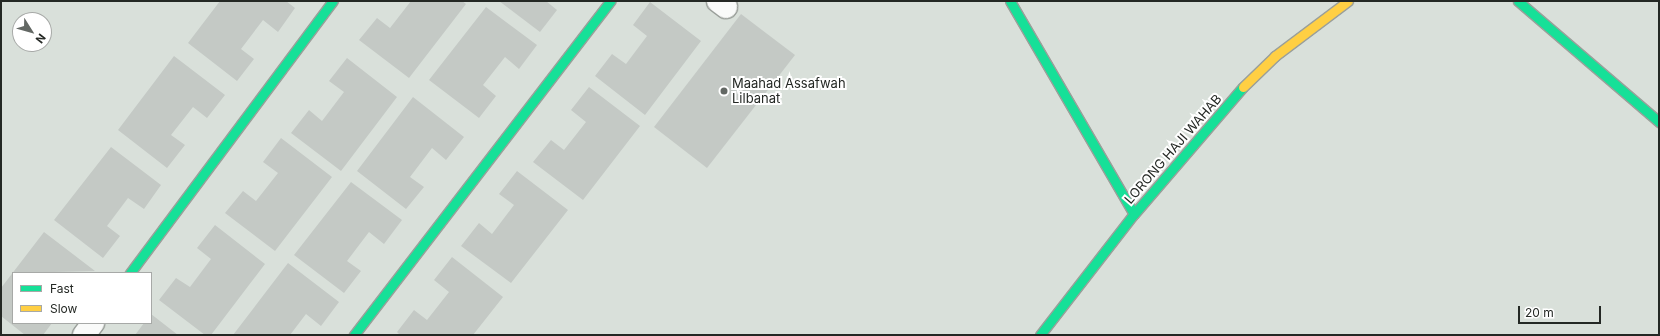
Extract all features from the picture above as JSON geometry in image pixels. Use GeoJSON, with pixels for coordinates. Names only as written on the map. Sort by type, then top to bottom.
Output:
{"type":"FeatureCollection","features":[{"type":"Feature","properties":{"kind":"street"},"geometry":{"type":"LineString","coordinates":[[131,272],[333,1]]}},
{"type":"Feature","properties":{"kind":"street"},"geometry":{"type":"LineString","coordinates":[[354,335],[610,1]]}},
{"type":"Feature","properties":{"kind":"street"},"geometry":{"type":"LineString","coordinates":[[1010,1],[1134,214]]}},
{"type":"Feature","properties":{"kind":"street","name":"LORONG HAJI WAHAB"},"geometry":{"type":"LineString","coordinates":[[1046,333],[1134,214],[1244,86],[1275,56],[1348,1]]}},
{"type":"Feature","properties":{"kind":"street"},"geometry":{"type":"LineString","coordinates":[[1518,1],[1659,122]]}},
{"type":"Feature","properties":{"kind":"street"},"geometry":{"type":"LineString","coordinates":[[84,335],[92,324]]}},
{"type":"Feature","properties":{"kind":"building"},"geometry":{"type":"Polygon","coordinates":[[[220,1],[286,1],[295,8],[278,32],[263,20],[241,49],[254,59],[237,81],[188,43],[220,1]]]}},
{"type":"Feature","properties":{"kind":"building"},"geometry":{"type":"Polygon","coordinates":[[[411,1],[462,1],[466,4],[409,78],[359,40],[377,18],[390,28],[411,1]]]}},
{"type":"Feature","properties":{"kind":"building"},"geometry":{"type":"Polygon","coordinates":[[[499,1],[546,1],[557,10],[540,32],[499,1]]]}},
{"type":"Feature","properties":{"kind":"building"},"geometry":{"type":"Polygon","coordinates":[[[650,2],[701,41],[645,115],[595,76],[612,54],[626,64],[647,36],[633,25],[650,2]]]}},
{"type":"Feature","properties":{"kind":"building"},"geometry":{"type":"Polygon","coordinates":[[[486,7],[537,45],[519,69],[505,57],[483,85],[496,96],[479,118],[429,80],[486,7]]]}},
{"type":"Feature","properties":{"kind":"building","name":"Maahad Assafwah Lilbanat"},"geometry":{"type":"Polygon","coordinates":[[[741,14],[795,55],[707,168],[654,127],[741,14]]]}},
{"type":"Feature","properties":{"kind":"building"},"geometry":{"type":"Polygon","coordinates":[[[174,56],[225,95],[207,118],[193,107],[171,135],[185,145],[167,168],[118,130],[174,56]]]}},
{"type":"Feature","properties":{"kind":"building"},"geometry":{"type":"Polygon","coordinates":[[[347,58],[397,97],[341,171],[291,133],[309,110],[322,121],[344,92],[329,81],[347,58]]]}},
{"type":"Feature","properties":{"kind":"building"},"geometry":{"type":"Polygon","coordinates":[[[589,87],[640,126],[583,200],[533,162],[551,140],[564,150],[586,122],[571,110],[589,87]]]}},
{"type":"Feature","properties":{"kind":"building"},"geometry":{"type":"Polygon","coordinates":[[[413,97],[464,137],[446,160],[432,148],[410,177],[424,187],[406,209],[357,171],[413,97]]]}},
{"type":"Feature","properties":{"kind":"building"},"geometry":{"type":"Polygon","coordinates":[[[281,138],[332,177],[275,251],[225,213],[243,191],[256,201],[278,173],[263,162],[281,138]]]}},
{"type":"Feature","properties":{"kind":"building"},"geometry":{"type":"Polygon","coordinates":[[[111,147],[161,185],[144,209],[128,198],[107,226],[120,236],[103,258],[54,220],[111,147]]]}},
{"type":"Feature","properties":{"kind":"building"},"geometry":{"type":"Polygon","coordinates":[[[517,171],[568,210],[511,283],[461,246],[479,223],[492,234],[514,205],[499,194],[517,171]]]}},
{"type":"Feature","properties":{"kind":"building"},"geometry":{"type":"Polygon","coordinates":[[[351,182],[402,220],[384,244],[369,232],[347,261],[361,271],[344,293],[294,255],[351,182]]]}},
{"type":"Feature","properties":{"kind":"building"},"geometry":{"type":"Polygon","coordinates":[[[215,225],[265,264],[211,335],[205,335],[159,300],[176,278],[190,287],[211,259],[197,248],[215,225]]]}},
{"type":"Feature","properties":{"kind":"building"},"geometry":{"type":"Polygon","coordinates":[[[44,232],[95,271],[54,272],[13,272],[44,232]]]}},
{"type":"Feature","properties":{"kind":"building"},"geometry":{"type":"Polygon","coordinates":[[[452,257],[503,297],[473,335],[400,335],[397,332],[414,310],[427,320],[449,292],[434,280],[452,257]]]}},
{"type":"Feature","properties":{"kind":"building"},"geometry":{"type":"Polygon","coordinates":[[[288,263],[339,302],[321,326],[306,314],[290,335],[233,335],[288,263]]]}},
{"type":"Feature","properties":{"kind":"building"},"geometry":{"type":"Polygon","coordinates":[[[12,274],[12,324],[51,324],[43,335],[25,335],[1,316],[1,288],[12,274]]]}},
{"type":"Feature","properties":{"kind":"building"},"geometry":{"type":"Polygon","coordinates":[[[152,315],[178,335],[135,335],[143,324],[152,324],[152,315]]]}},
{"type":"Feature","properties":{"kind":"traffic: fast"},"geometry":{"type":"LineString","coordinates":[[131,272],[333,1]]}},
{"type":"Feature","properties":{"kind":"traffic: fast"},"geometry":{"type":"LineString","coordinates":[[354,335],[610,1]]}},
{"type":"Feature","properties":{"kind":"traffic: fast"},"geometry":{"type":"LineString","coordinates":[[1010,1],[1134,214]]}},
{"type":"Feature","properties":{"kind":"traffic: fast"},"geometry":{"type":"LineString","coordinates":[[1518,1],[1659,122]]}},
{"type":"Feature","properties":{"kind":"traffic: fast"},"geometry":{"type":"LineString","coordinates":[[1040,335],[1134,214],[1243,87]]}},
{"type":"Feature","properties":{"kind":"traffic: slow"},"geometry":{"type":"LineString","coordinates":[[1243,87],[1275,56],[1348,1]]}},
{"type":"Feature","properties":{"kind":"place","name":"Maahad Assafwah Lilbanat"},"geometry":{"type":"Point","coordinates":[724,91]}}]}
